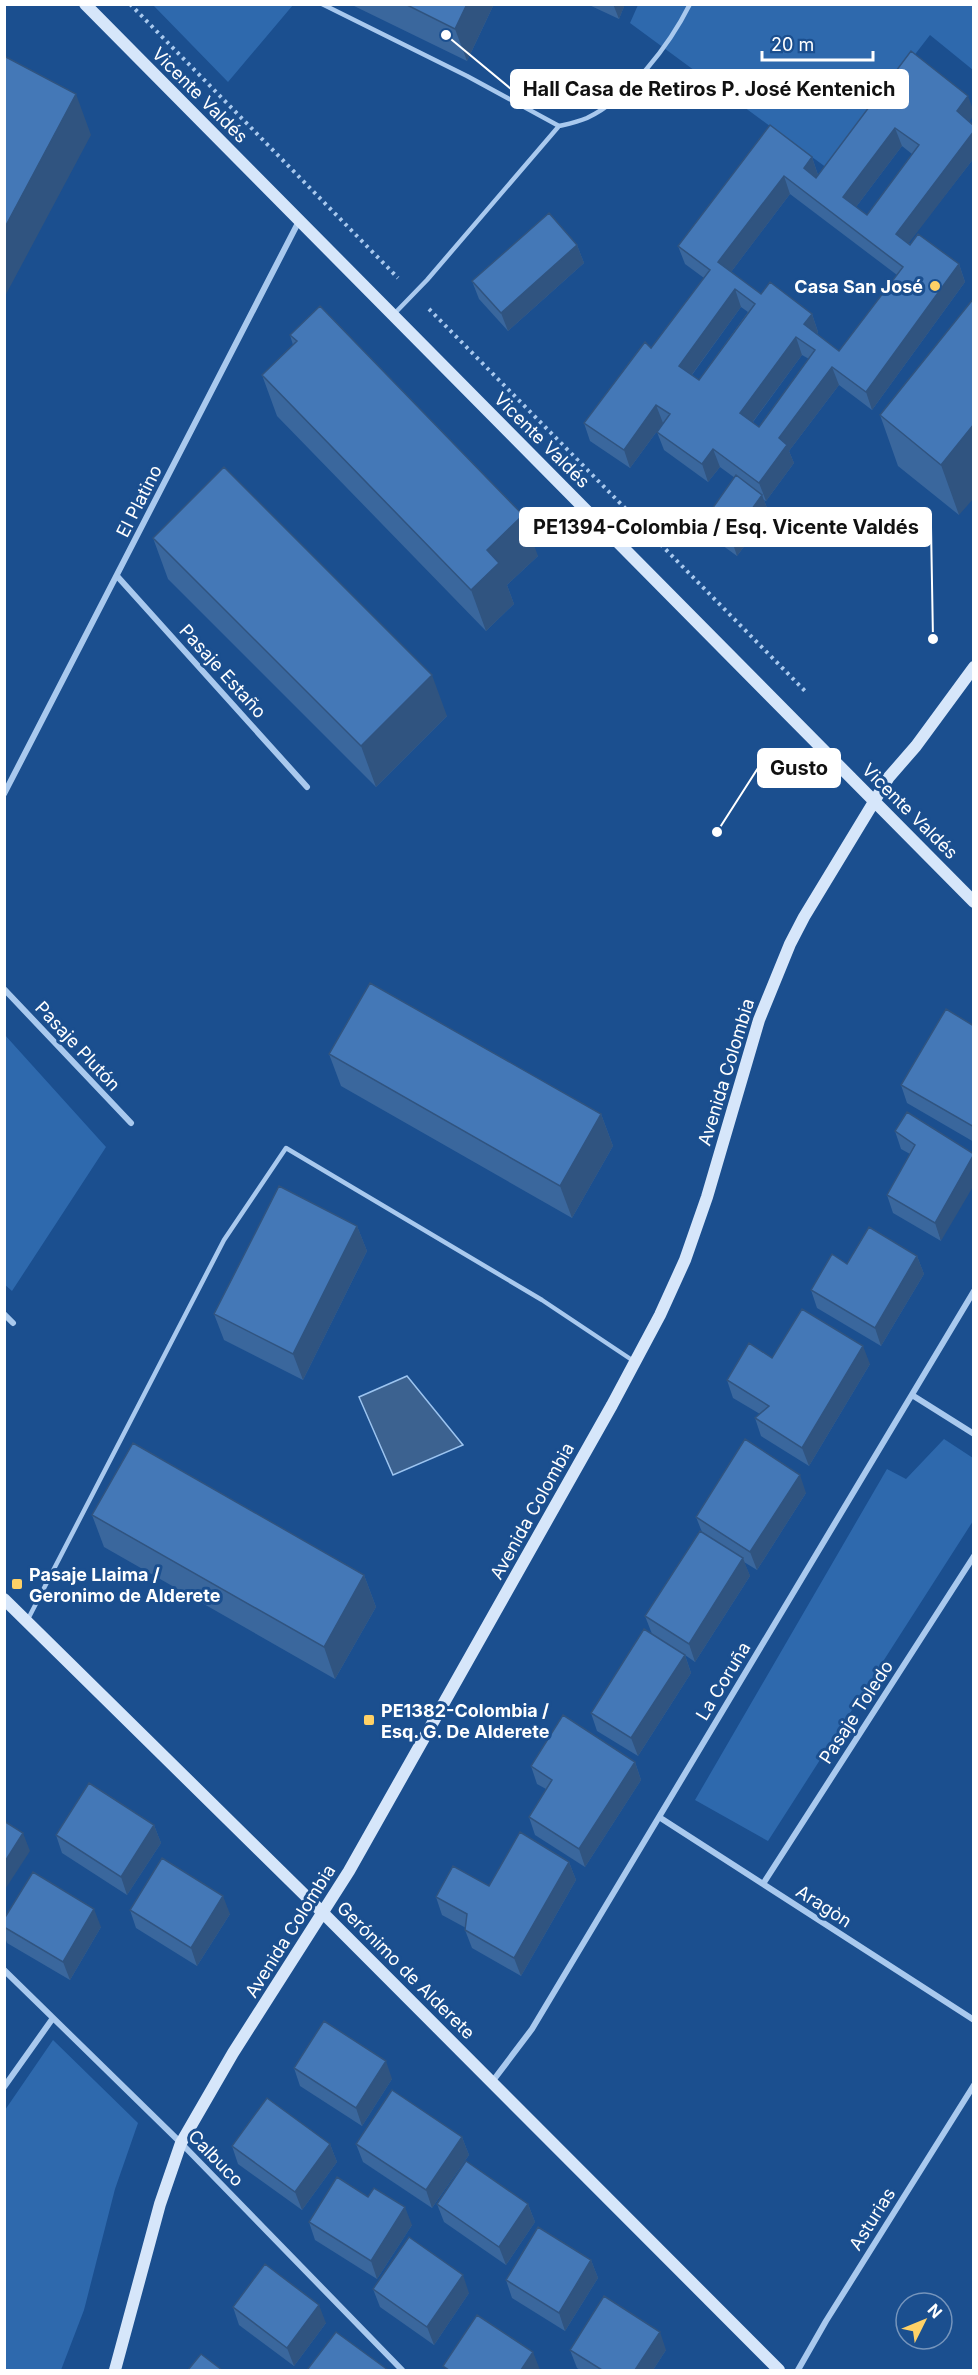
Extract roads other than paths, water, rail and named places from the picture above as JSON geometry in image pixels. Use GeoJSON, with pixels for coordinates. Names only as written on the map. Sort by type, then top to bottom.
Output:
{"type":"FeatureCollection","features":[{"type":"Feature","properties":{"kind":"main road","name":"Vicente Valdés"},"geometry":{"type":"LineString","coordinates":[[85,4],[974,902]]}},
{"type":"Feature","properties":{"kind":"main road","name":"Avenida Colombia"},"geometry":{"type":"LineString","coordinates":[[115,2370],[160,2204],[181,2143],[233,2053],[364,1846],[635,1363],[675,1282],[696,1233],[759,1020],[770,990],[804,917],[890,777],[916,746],[974,667]]}},
{"type":"Feature","properties":{"kind":"main road","name":"Gerónimo de Alderete"},"geometry":{"type":"LineString","coordinates":[[4,1599],[323,1913],[779,2370]]}},
{"type":"Feature","properties":{"kind":"street","name":"El Platino"},"geometry":{"type":"LineString","coordinates":[[4,794],[300,220]]}},
{"type":"Feature","properties":{"kind":"street","name":"Pasaje Estaño"},"geometry":{"type":"LineString","coordinates":[[117,576],[307,787]]}},
{"type":"Feature","properties":{"kind":"street","name":"Pasaje Plutón"},"geometry":{"type":"LineString","coordinates":[[4,989],[130,1123]]}},
{"type":"Feature","properties":{"kind":"street","name":"La Coruña"},"geometry":{"type":"LineString","coordinates":[[492,2082],[532,2029],[974,1291]]}},
{"type":"Feature","properties":{"kind":"street"},"geometry":{"type":"LineString","coordinates":[[4,1314],[13,1323]]}},
{"type":"Feature","properties":{"kind":"street"},"geometry":{"type":"LineString","coordinates":[[912,1395],[974,1434]]}},
{"type":"Feature","properties":{"kind":"street","name":"Pasaje Toledo"},"geometry":{"type":"LineString","coordinates":[[763,1884],[974,1556]]}},
{"type":"Feature","properties":{"kind":"street","name":"Aragòn"},"geometry":{"type":"LineString","coordinates":[[659,1817],[974,2020]]}},
{"type":"Feature","properties":{"kind":"street","name":"Calbuco"},"geometry":{"type":"LineString","coordinates":[[4,1970],[181,2143],[402,2370]]}},
{"type":"Feature","properties":{"kind":"street"},"geometry":{"type":"LineString","coordinates":[[4,2087],[53,2018]]}},
{"type":"Feature","properties":{"kind":"street","name":"Asturias"},"geometry":{"type":"LineString","coordinates":[[798,2370],[826,2321],[974,2085]]}},
{"type":"Feature","properties":{"kind":"lane"},"geometry":{"type":"LineString","coordinates":[[322,4],[467,76],[559,126]]}},
{"type":"Feature","properties":{"kind":"lane"},"geometry":{"type":"LineString","coordinates":[[393,315],[414,294],[559,126],[585,119],[612,103],[641,75],[680,24],[690,4]]}},
{"type":"Feature","properties":{"kind":"lane"},"geometry":{"type":"LineString","coordinates":[[27,1621],[224,1240],[286,1148],[542,1300],[635,1363]]}},
{"type":"Feature","properties":{"kind":"place","name":"Hall Casa de Retiros P. José Kentenich"},"geometry":{"type":"Point","coordinates":[446,35]}},
{"type":"Feature","properties":{"kind":"place","name":"Casa San José"},"geometry":{"type":"Point","coordinates":[935,286]}},
{"type":"Feature","properties":{"kind":"place","name":"PE1394-Colombia / Esq. Vicente Valdés"},"geometry":{"type":"Point","coordinates":[933,639]}},
{"type":"Feature","properties":{"kind":"place","name":"Gusto"},"geometry":{"type":"Point","coordinates":[717,832]}},
{"type":"Feature","properties":{"kind":"place","name":"Pasaje Llaima / Geronimo de Alderete"},"geometry":{"type":"Point","coordinates":[17,1584]}},
{"type":"Feature","properties":{"kind":"place","name":"PE1382-Colombia / Esq. G. De Alderete"},"geometry":{"type":"Point","coordinates":[369,1720]}}]}
